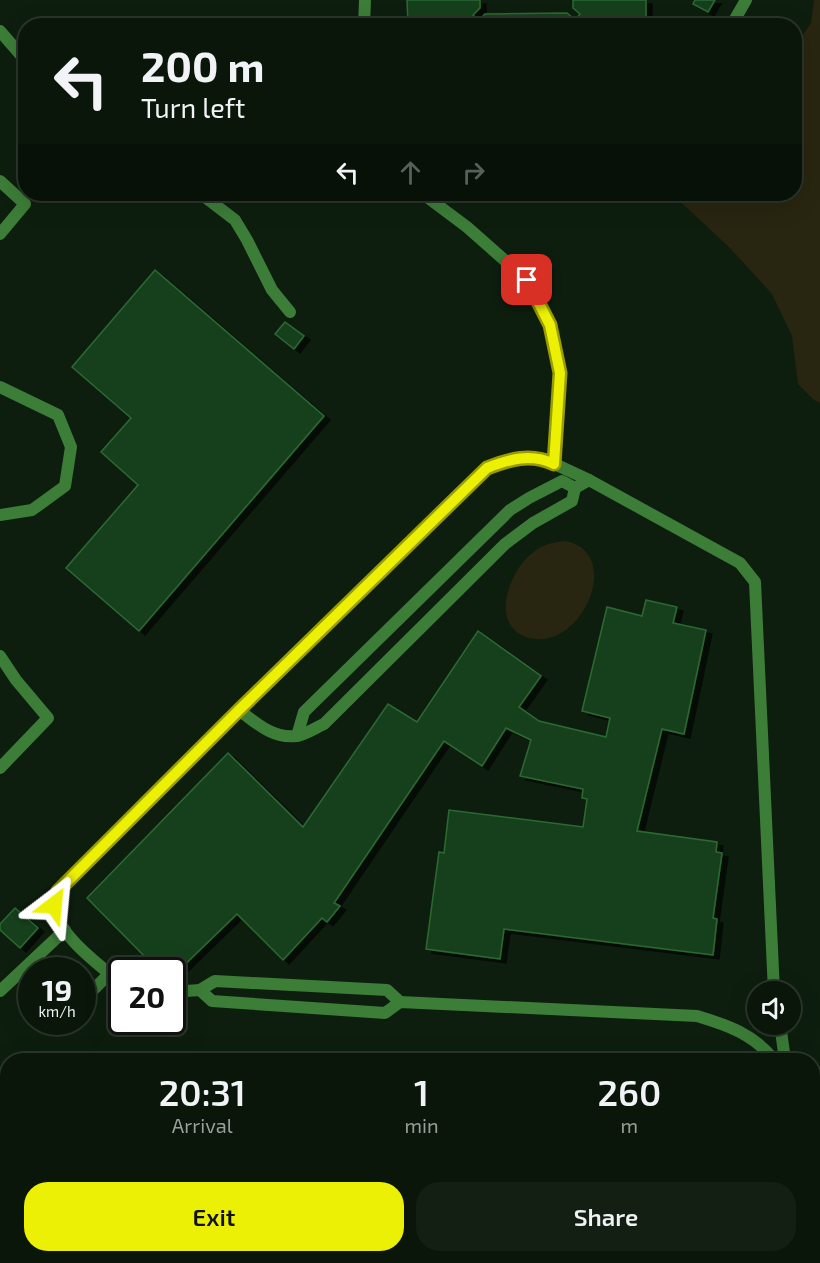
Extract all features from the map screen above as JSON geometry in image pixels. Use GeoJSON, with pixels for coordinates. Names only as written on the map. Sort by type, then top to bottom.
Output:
{"type":"FeatureCollection","features":[{"type":"Feature","properties":{"kind":"lane"},"geometry":{"type":"LineString","coordinates":[[364,18],[365,0]]}},
{"type":"Feature","properties":{"kind":"lane"},"geometry":{"type":"LineString","coordinates":[[736,18],[746,0]]}},
{"type":"Feature","properties":{"kind":"lane"},"geometry":{"type":"LineString","coordinates":[[0,31],[18,52]]}},
{"type":"Feature","properties":{"kind":"lane"},"geometry":{"type":"LineString","coordinates":[[0,181],[18,197]]}},
{"type":"Feature","properties":{"kind":"lane"},"geometry":{"type":"LineString","coordinates":[[0,234],[26,204],[23,201]]}},
{"type":"Feature","properties":{"kind":"lane"},"geometry":{"type":"LineString","coordinates":[[210,201],[235,220],[248,240],[272,290],[290,312]]}},
{"type":"Feature","properties":{"kind":"lane"},"geometry":{"type":"LineString","coordinates":[[432,201],[467,227],[527,280],[550,325],[560,373],[554,464]]}},
{"type":"Feature","properties":{"kind":"lane"},"geometry":{"type":"LineString","coordinates":[[0,387],[58,415],[71,447],[65,486],[32,510],[0,514]]}},
{"type":"Feature","properties":{"kind":"lane"},"geometry":{"type":"LineString","coordinates":[[108,973],[70,939],[58,920],[54,905],[58,891],[239,710],[487,468],[523,457],[544,459],[589,480],[740,563],[755,582],[773,981]]}},
{"type":"Feature","properties":{"kind":"lane"},"geometry":{"type":"LineString","coordinates":[[239,710],[264,730],[282,735],[297,736],[324,724],[505,544],[532,523],[572,501],[575,488],[589,480]]}},
{"type":"Feature","properties":{"kind":"lane"},"geometry":{"type":"LineString","coordinates":[[297,736],[304,712],[510,510],[562,481],[575,488]]}},
{"type":"Feature","properties":{"kind":"lane"},"geometry":{"type":"LineString","coordinates":[[0,656],[16,680],[48,718],[0,768]]}},
{"type":"Feature","properties":{"kind":"lane"},"geometry":{"type":"LineString","coordinates":[[0,991],[65,930]]}},
{"type":"Feature","properties":{"kind":"lane"},"geometry":{"type":"LineString","coordinates":[[96,987],[108,975]]}},
{"type":"Feature","properties":{"kind":"lane"},"geometry":{"type":"LineString","coordinates":[[186,991],[200,990],[215,981],[387,990],[400,1002]]}},
{"type":"Feature","properties":{"kind":"lane"},"geometry":{"type":"LineString","coordinates":[[200,990],[212,1000],[385,1013],[400,1002],[697,1016],[723,1024],[744,1035],[768,1053]]}},
{"type":"Feature","properties":{"kind":"lane"},"geometry":{"type":"LineString","coordinates":[[782,1035],[784,1053]]}},
{"type":"Feature","properties":{"kind":"shaded area"},"geometry":{"type":"Polygon","coordinates":[[[814,0],[820,0],[820,403],[798,384],[792,336],[772,294],[730,248],[680,201],[802,201],[802,36],[811,23],[814,0]]]}},
{"type":"Feature","properties":{"kind":"shaded area"},"geometry":{"type":"Polygon","coordinates":[[[565,541],[583,549],[592,564],[594,582],[588,601],[577,619],[562,632],[544,639],[524,636],[514,629],[508,620],[506,608],[507,596],[516,572],[523,562],[539,548],[565,541]]]}},
{"type":"Feature","properties":{"kind":"building"},"geometry":{"type":"Polygon","coordinates":[[[407,0],[480,0],[480,8],[473,15],[476,18],[408,18],[407,0]]]}},
{"type":"Feature","properties":{"kind":"building"},"geometry":{"type":"Polygon","coordinates":[[[573,0],[646,0],[646,18],[577,18],[580,14],[573,8],[573,0]]]}},
{"type":"Feature","properties":{"kind":"building"},"geometry":{"type":"Polygon","coordinates":[[[695,0],[715,0],[708,12],[693,4],[695,0]]]}},
{"type":"Feature","properties":{"kind":"building"},"geometry":{"type":"Polygon","coordinates":[[[567,13],[573,18],[482,18],[485,14],[567,13]]]}},
{"type":"Feature","properties":{"kind":"building"},"geometry":{"type":"Polygon","coordinates":[[[155,270],[324,416],[139,631],[66,568],[138,485],[101,452],[131,418],[72,367],[155,270]]]}},
{"type":"Feature","properties":{"kind":"building"},"geometry":{"type":"Polygon","coordinates":[[[285,322],[304,336],[294,349],[275,334],[285,322]]]}},
{"type":"Feature","properties":{"kind":"building"},"geometry":{"type":"Polygon","coordinates":[[[646,600],[677,607],[673,623],[706,630],[684,734],[662,729],[637,831],[717,842],[716,852],[722,853],[713,918],[717,919],[713,955],[504,929],[500,959],[426,949],[439,852],[444,853],[449,810],[583,827],[587,799],[582,798],[583,789],[520,776],[531,740],[506,728],[482,766],[444,741],[334,903],[340,906],[327,922],[322,918],[283,960],[237,914],[186,963],[186,957],[145,957],[87,898],[228,753],[303,827],[388,704],[417,722],[478,631],[541,676],[519,707],[539,721],[606,737],[610,718],[582,711],[607,607],[642,616],[646,600]]]}},
{"type":"Feature","properties":{"kind":"building"},"geometry":{"type":"Polygon","coordinates":[[[15,908],[38,928],[20,948],[0,930],[0,924],[15,908]]]}},
{"type":"Feature","properties":{"kind":"route"},"geometry":{"type":"LineString","coordinates":[[54,905],[58,891],[239,710],[487,468],[523,457],[544,459],[554,464],[560,373],[550,325],[527,280]]}}]}
